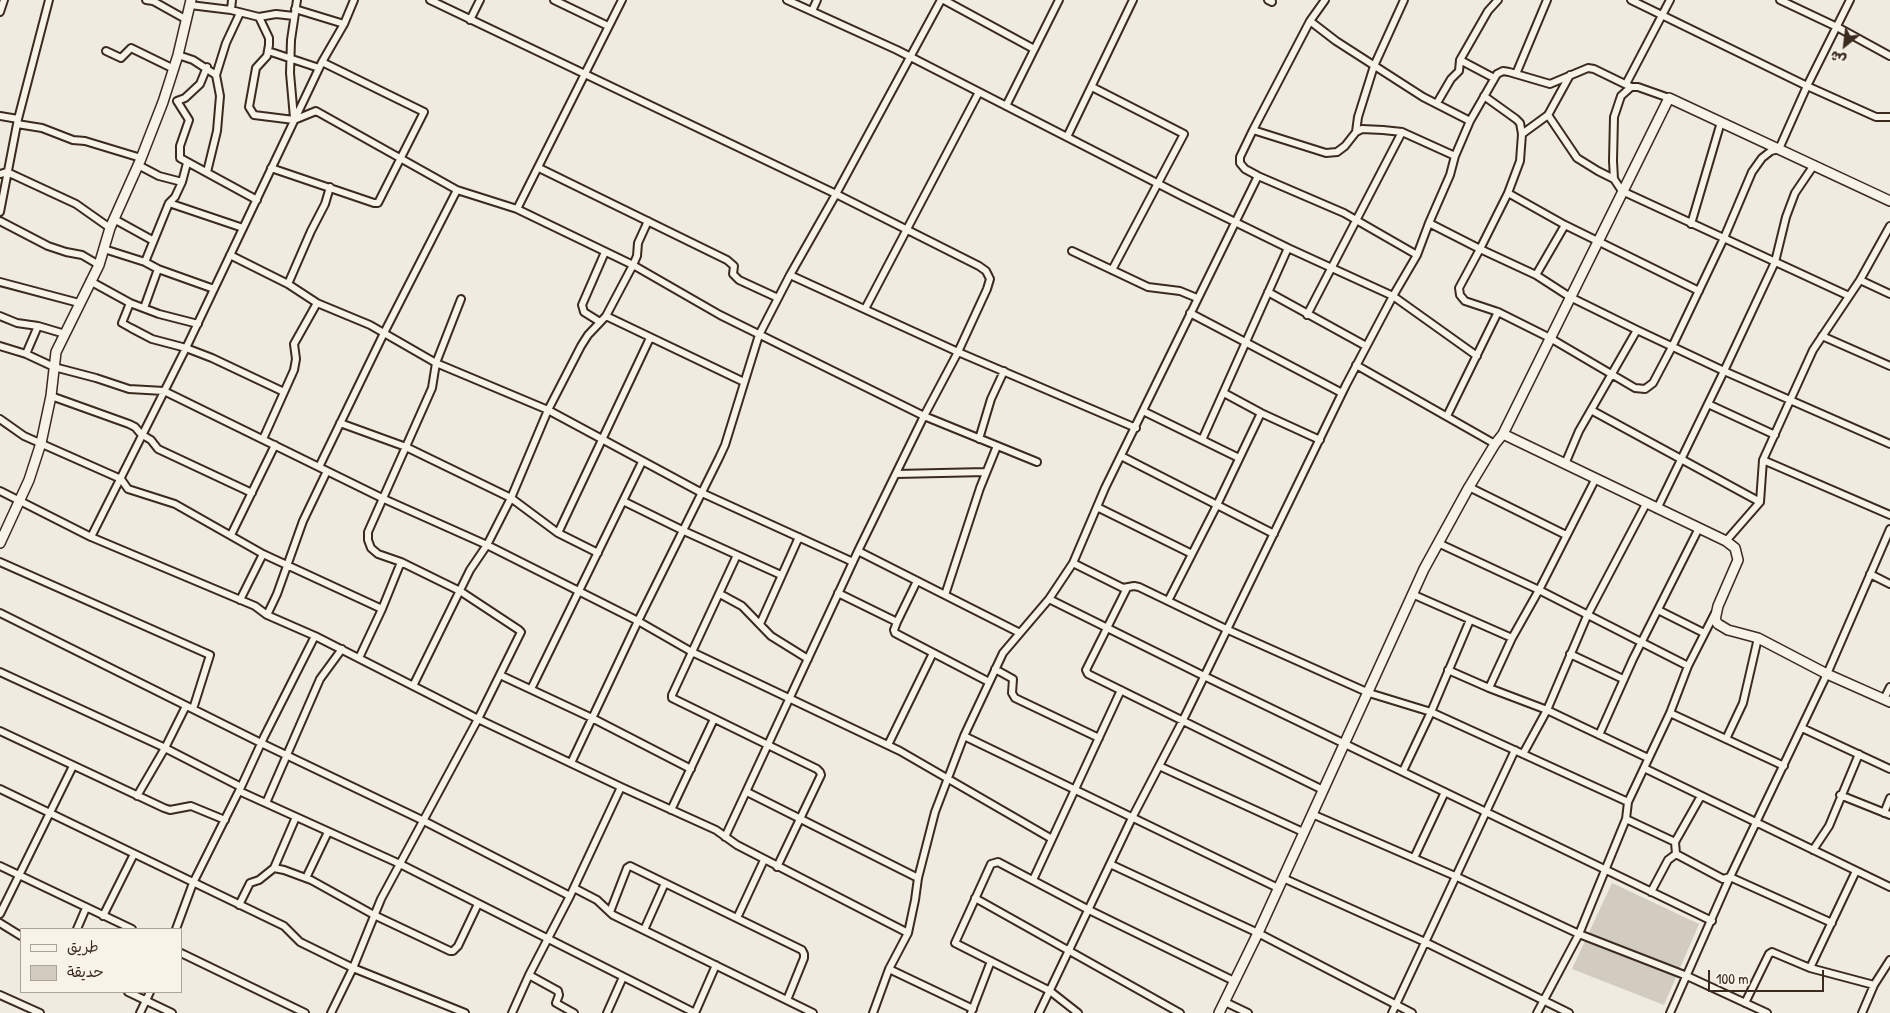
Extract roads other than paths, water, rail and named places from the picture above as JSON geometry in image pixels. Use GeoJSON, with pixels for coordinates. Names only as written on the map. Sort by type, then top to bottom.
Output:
{"type":"FeatureCollection","features":[{"type":"Feature","properties":{"kind":"street"},"geometry":{"type":"LineString","coordinates":[[0,12],[4,0]]}},
{"type":"Feature","properties":{"kind":"street"},"geometry":{"type":"LineString","coordinates":[[0,212],[4,173],[49,0]]}},
{"type":"Feature","properties":{"kind":"street"},"geometry":{"type":"LineString","coordinates":[[151,0],[187,20]]}},
{"type":"Feature","properties":{"kind":"street"},"geometry":{"type":"LineString","coordinates":[[231,10],[232,0]]}},
{"type":"Feature","properties":{"kind":"street"},"geometry":{"type":"LineString","coordinates":[[294,120],[290,59],[297,0]]}},
{"type":"Feature","properties":{"kind":"street"},"geometry":{"type":"LineString","coordinates":[[91,537],[198,324],[320,65],[344,24],[354,0]]}},
{"type":"Feature","properties":{"kind":"street"},"geometry":{"type":"LineString","coordinates":[[430,0],[907,229],[980,266],[986,271],[990,279],[958,352],[924,416],[858,551],[769,746],[725,837]]}},
{"type":"Feature","properties":{"kind":"street"},"geometry":{"type":"LineString","coordinates":[[470,20],[480,0]]}},
{"type":"Feature","properties":{"kind":"street"},"geometry":{"type":"LineString","coordinates":[[554,0],[608,26]]}},
{"type":"Feature","properties":{"kind":"street"},"geometry":{"type":"LineString","coordinates":[[517,209],[622,0]]}},
{"type":"Feature","properties":{"kind":"street"},"geometry":{"type":"LineString","coordinates":[[787,0],[910,57],[1288,248],[1393,296],[1477,356]]}},
{"type":"Feature","properties":{"kind":"street"},"geometry":{"type":"LineString","coordinates":[[812,11],[817,0]]}},
{"type":"Feature","properties":{"kind":"street"},"geometry":{"type":"LineString","coordinates":[[571,763],[725,445],[759,335],[790,274],[836,194],[940,0]]}},
{"type":"Feature","properties":{"kind":"street"},"geometry":{"type":"LineString","coordinates":[[944,0],[1034,49]]}},
{"type":"Feature","properties":{"kind":"street"},"geometry":{"type":"LineString","coordinates":[[1006,106],[1059,0]]}},
{"type":"Feature","properties":{"kind":"street"},"geometry":{"type":"LineString","coordinates":[[1067,137],[1133,0]]}},
{"type":"Feature","properties":{"kind":"street"},"geometry":{"type":"LineString","coordinates":[[1324,0],[1310,21],[1253,130],[1240,156],[1240,163],[1245,169],[1258,176],[1344,213],[1417,255]]}},
{"type":"Feature","properties":{"kind":"street"},"geometry":{"type":"LineString","coordinates":[[1253,130],[1326,152],[1337,152],[1345,146],[1356,132],[1358,116],[1374,66],[1404,0]]}},
{"type":"Feature","properties":{"kind":"street"},"geometry":{"type":"LineString","coordinates":[[1437,103],[1451,79],[1459,71],[1460,60],[1488,11],[1498,0]]}},
{"type":"Feature","properties":{"kind":"street"},"geometry":{"type":"LineString","coordinates":[[1516,74],[1547,0]]}},
{"type":"Feature","properties":{"kind":"street"},"geometry":{"type":"LineString","coordinates":[[1631,0],[1807,86],[1876,117],[1890,117]]}},
{"type":"Feature","properties":{"kind":"street"},"geometry":{"type":"LineString","coordinates":[[1670,0],[1621,96],[1614,117],[1614,178],[1622,191],[1849,296]]}},
{"type":"Feature","properties":{"kind":"street"},"geometry":{"type":"LineString","coordinates":[[1780,0],[1837,27],[1890,56]]}},
{"type":"Feature","properties":{"kind":"street"},"geometry":{"type":"LineString","coordinates":[[1779,149],[1807,86],[1850,0]]}},
{"type":"Feature","properties":{"kind":"street"},"geometry":{"type":"LineString","coordinates":[[0,543],[29,480],[41,443],[56,352],[99,265],[112,224],[140,162],[174,69],[191,3],[260,17],[295,12],[344,24]]}},
{"type":"Feature","properties":{"kind":"street"},"geometry":{"type":"LineString","coordinates":[[207,172],[217,131],[220,96],[216,75],[226,44],[240,13]]}},
{"type":"Feature","properties":{"kind":"street"},"geometry":{"type":"LineString","coordinates":[[260,17],[269,38],[268,51],[265,58],[258,63],[256,68],[250,110],[254,115],[294,120],[316,111],[457,190],[517,209],[633,265],[720,316],[924,416],[1037,462]]}},
{"type":"Feature","properties":{"kind":"street"},"geometry":{"type":"LineString","coordinates":[[1310,21],[1336,41],[1423,97],[1470,121]]}},
{"type":"Feature","properties":{"kind":"street"},"geometry":{"type":"LineString","coordinates":[[106,51],[121,58],[131,48],[174,69]]}},
{"type":"Feature","properties":{"kind":"street"},"geometry":{"type":"LineString","coordinates":[[268,51],[290,59],[320,65],[424,112],[378,203],[271,168]]}},
{"type":"Feature","properties":{"kind":"street"},"geometry":{"type":"LineString","coordinates":[[178,55],[193,60],[216,75]]}},
{"type":"Feature","properties":{"kind":"street"},"geometry":{"type":"LineString","coordinates":[[1460,60],[1494,78]]}},
{"type":"Feature","properties":{"kind":"street"},"geometry":{"type":"LineString","coordinates":[[165,97],[178,101],[185,98],[200,84],[206,67]]}},
{"type":"Feature","properties":{"kind":"street"},"geometry":{"type":"LineString","coordinates":[[1039,1013],[1132,818],[1183,720],[1342,393],[1393,296],[1417,255],[1470,121],[1496,74],[1503,71],[1550,84],[1582,70],[1594,69],[1628,85],[1645,88],[1669,98],[1890,201]]}},
{"type":"Feature","properties":{"kind":"street"},"geometry":{"type":"LineString","coordinates":[[1522,134],[1548,115],[1570,75]]}},
{"type":"Feature","properties":{"kind":"street"},"geometry":{"type":"LineString","coordinates":[[1092,87],[1184,134],[1112,270]]}},
{"type":"Feature","properties":{"kind":"street"},"geometry":{"type":"LineString","coordinates":[[865,309],[979,92]]}},
{"type":"Feature","properties":{"kind":"street"},"geometry":{"type":"LineString","coordinates":[[1484,96],[1516,118],[1520,123],[1522,134],[1520,162],[1508,193],[1459,288],[1460,296],[1465,301],[1498,312],[1550,338],[1635,388],[1645,389],[1653,383],[1699,291],[1756,165],[1771,151],[1779,149]]}},
{"type":"Feature","properties":{"kind":"street"},"geometry":{"type":"LineString","coordinates":[[1219,1013],[1369,693],[1412,594],[1469,487],[1495,444],[1504,434],[1598,239],[1669,98]]}},
{"type":"Feature","properties":{"kind":"street"},"geometry":{"type":"LineString","coordinates":[[178,101],[189,120],[181,139],[180,158],[257,200]]}},
{"type":"Feature","properties":{"kind":"street"},"geometry":{"type":"LineString","coordinates":[[1548,115],[1578,158],[1586,165],[1614,178]]}},
{"type":"Feature","properties":{"kind":"street"},"geometry":{"type":"LineString","coordinates":[[0,116],[42,128],[74,140],[85,141],[140,162],[159,176],[182,182]]}},
{"type":"Feature","properties":{"kind":"street"},"geometry":{"type":"LineString","coordinates":[[1691,224],[1721,122]]}},
{"type":"Feature","properties":{"kind":"street"},"geometry":{"type":"LineString","coordinates":[[1356,132],[1369,128],[1402,132],[1455,156]]}},
{"type":"Feature","properties":{"kind":"street"},"geometry":{"type":"LineString","coordinates":[[1307,315],[1402,132]]}},
{"type":"Feature","properties":{"kind":"street"},"geometry":{"type":"LineString","coordinates":[[144,262],[169,203],[175,197],[182,182],[187,163]]}},
{"type":"Feature","properties":{"kind":"street"},"geometry":{"type":"LineString","coordinates":[[1657,509],[1775,262],[1789,208],[1795,193],[1814,165]]}},
{"type":"Feature","properties":{"kind":"street"},"geometry":{"type":"LineString","coordinates":[[539,168],[727,260],[734,266],[733,274],[738,280],[778,298]]}},
{"type":"Feature","properties":{"kind":"street"},"geometry":{"type":"LineString","coordinates":[[4,173],[76,204],[112,224],[152,240]]}},
{"type":"Feature","properties":{"kind":"street"},"geometry":{"type":"LineString","coordinates":[[873,1013],[889,969],[908,933],[918,878],[935,812],[964,736],[1004,653],[1049,600],[1072,563],[1121,456],[1258,176]]}},
{"type":"Feature","properties":{"kind":"street"},"geometry":{"type":"LineString","coordinates":[[288,284],[325,204],[330,187]]}},
{"type":"Feature","properties":{"kind":"street"},"geometry":{"type":"LineString","coordinates":[[319,467],[384,332],[457,190]]}},
{"type":"Feature","properties":{"kind":"street"},"geometry":{"type":"LineString","coordinates":[[1508,193],[1565,224],[1699,291]]}},
{"type":"Feature","properties":{"kind":"street"},"geometry":{"type":"LineString","coordinates":[[169,203],[243,228]]}},
{"type":"Feature","properties":{"kind":"street"},"geometry":{"type":"LineString","coordinates":[[0,221],[48,246],[82,255],[99,265]]}},
{"type":"Feature","properties":{"kind":"street"},"geometry":{"type":"LineString","coordinates":[[413,686],[470,570],[488,545],[511,498],[548,410],[584,341],[606,316],[633,265],[637,256],[638,242],[648,221]]}},
{"type":"Feature","properties":{"kind":"street"},"geometry":{"type":"LineString","coordinates":[[1429,222],[1480,249],[1536,275],[1570,297],[1636,330],[1890,444]]}},
{"type":"Feature","properties":{"kind":"street"},"geometry":{"type":"LineString","coordinates":[[1536,275],[1565,224]]}},
{"type":"Feature","properties":{"kind":"street"},"geometry":{"type":"LineString","coordinates":[[1726,541],[1760,502],[1763,460],[1813,350],[1860,280],[1890,226]]}},
{"type":"Feature","properties":{"kind":"street"},"geometry":{"type":"LineString","coordinates":[[1202,440],[1288,248]]}},
{"type":"Feature","properties":{"kind":"street"},"geometry":{"type":"LineString","coordinates":[[104,249],[214,289]]}},
{"type":"Feature","properties":{"kind":"street"},"geometry":{"type":"LineString","coordinates":[[1072,251],[1148,287],[1180,291],[1197,298]]}},
{"type":"Feature","properties":{"kind":"street"},"geometry":{"type":"LineString","coordinates":[[600,322],[584,312],[582,305],[605,252]]}},
{"type":"Feature","properties":{"kind":"street"},"geometry":{"type":"LineString","coordinates":[[230,255],[288,284],[317,303],[384,332],[436,363],[548,410],[702,493],[853,562]]}},
{"type":"Feature","properties":{"kind":"street"},"geometry":{"type":"LineString","coordinates":[[144,308],[158,269]]}},
{"type":"Feature","properties":{"kind":"street"},"geometry":{"type":"LineString","coordinates":[[790,274],[958,352],[1136,428]]}},
{"type":"Feature","properties":{"kind":"street"},"geometry":{"type":"LineString","coordinates":[[1860,280],[1890,294]]}},
{"type":"Feature","properties":{"kind":"street"},"geometry":{"type":"LineString","coordinates":[[90,281],[130,303],[158,314],[198,324]]}},
{"type":"Feature","properties":{"kind":"street"},"geometry":{"type":"LineString","coordinates":[[0,282],[79,303]]}},
{"type":"Feature","properties":{"kind":"street"},"geometry":{"type":"LineString","coordinates":[[1268,292],[1366,346]]}},
{"type":"Feature","properties":{"kind":"street"},"geometry":{"type":"LineString","coordinates":[[331,1013],[353,968],[381,899],[478,719],[520,631],[460,591],[374,551],[368,540],[368,532],[432,388],[436,363],[461,298]]}},
{"type":"Feature","properties":{"kind":"street"},"geometry":{"type":"LineString","coordinates":[[130,303],[122,323],[125,325],[152,339],[186,348],[284,392]]}},
{"type":"Feature","properties":{"kind":"street"},"geometry":{"type":"LineString","coordinates":[[264,440],[296,363],[294,344],[317,303]]}},
{"type":"Feature","properties":{"kind":"street"},"geometry":{"type":"LineString","coordinates":[[1447,416],[1498,312]]}},
{"type":"Feature","properties":{"kind":"street"},"geometry":{"type":"LineString","coordinates":[[1190,313],[1342,393]]}},
{"type":"Feature","properties":{"kind":"street"},"geometry":{"type":"LineString","coordinates":[[0,316],[18,324],[38,326],[65,334]]}},
{"type":"Feature","properties":{"kind":"street"},"geometry":{"type":"LineString","coordinates":[[606,316],[744,382]]}},
{"type":"Feature","properties":{"kind":"street"},"geometry":{"type":"LineString","coordinates":[[26,354],[38,326]]}},
{"type":"Feature","properties":{"kind":"street"},"geometry":{"type":"LineString","coordinates":[[1565,464],[1579,431],[1636,330]]}},
{"type":"Feature","properties":{"kind":"street"},"geometry":{"type":"LineString","coordinates":[[1822,336],[1889,364]]}},
{"type":"Feature","properties":{"kind":"street"},"geometry":{"type":"LineString","coordinates":[[558,533],[650,338]]}},
{"type":"Feature","properties":{"kind":"street"},"geometry":{"type":"LineString","coordinates":[[0,346],[26,354],[54,367],[129,389],[164,391],[384,499],[488,545],[692,652],[888,745],[1052,839]]}},
{"type":"Feature","properties":{"kind":"street"},"geometry":{"type":"LineString","coordinates":[[1356,365],[1495,444]]}},
{"type":"Feature","properties":{"kind":"street"},"geometry":{"type":"LineString","coordinates":[[979,439],[991,399],[1004,371]]}},
{"type":"Feature","properties":{"kind":"street"},"geometry":{"type":"LineString","coordinates":[[1224,393],[1261,413],[1320,440]]}},
{"type":"Feature","properties":{"kind":"street"},"geometry":{"type":"LineString","coordinates":[[50,396],[130,424],[142,435],[152,440],[158,449],[252,493]]}},
{"type":"Feature","properties":{"kind":"street"},"geometry":{"type":"LineString","coordinates":[[1708,404],[1775,435]]}},
{"type":"Feature","properties":{"kind":"street"},"geometry":{"type":"LineString","coordinates":[[1591,410],[1760,502]]}},
{"type":"Feature","properties":{"kind":"street"},"geometry":{"type":"LineString","coordinates":[[1144,411],[1239,458]]}},
{"type":"Feature","properties":{"kind":"street"},"geometry":{"type":"LineString","coordinates":[[1168,601],[1261,413]]}},
{"type":"Feature","properties":{"kind":"street"},"geometry":{"type":"LineString","coordinates":[[0,419],[15,431],[121,479],[128,489],[175,504],[263,554],[382,609]]}},
{"type":"Feature","properties":{"kind":"street"},"geometry":{"type":"LineString","coordinates":[[340,422],[406,447],[511,498],[558,533],[598,553]]}},
{"type":"Feature","properties":{"kind":"street"},"geometry":{"type":"LineString","coordinates":[[1504,434],[1726,541],[1735,548],[1738,560],[1718,606],[1688,666],[1670,713],[1628,802],[1626,818],[1579,934],[1537,1013]]}},
{"type":"Feature","properties":{"kind":"street"},"geometry":{"type":"LineString","coordinates":[[231,535],[275,445]]}},
{"type":"Feature","properties":{"kind":"street"},"geometry":{"type":"LineString","coordinates":[[945,595],[986,472],[997,446]]}},
{"type":"Feature","properties":{"kind":"street"},"geometry":{"type":"LineString","coordinates":[[1121,456],[1274,534]]}},
{"type":"Feature","properties":{"kind":"street"},"geometry":{"type":"LineString","coordinates":[[1763,460],[1890,515]]}},
{"type":"Feature","properties":{"kind":"street"},"geometry":{"type":"LineString","coordinates":[[531,689],[642,462]]}},
{"type":"Feature","properties":{"kind":"street"},"geometry":{"type":"LineString","coordinates":[[267,615],[288,565],[303,521],[327,471]]}},
{"type":"Feature","properties":{"kind":"street"},"geometry":{"type":"LineString","coordinates":[[896,474],[986,472]]}},
{"type":"Feature","properties":{"kind":"street"},"geometry":{"type":"LineString","coordinates":[[1489,688],[1512,638],[1539,590],[1596,478]]}},
{"type":"Feature","properties":{"kind":"street"},"geometry":{"type":"LineString","coordinates":[[1469,487],[1566,535]]}},
{"type":"Feature","properties":{"kind":"street"},"geometry":{"type":"LineString","coordinates":[[0,491],[91,537],[255,606],[267,615],[342,649],[478,719],[716,830],[777,867],[908,933]]}},
{"type":"Feature","properties":{"kind":"street"},"geometry":{"type":"LineString","coordinates":[[623,501],[781,575]]}},
{"type":"Feature","properties":{"kind":"street"},"geometry":{"type":"LineString","coordinates":[[1523,754],[1547,710],[1587,616],[1646,504]]}},
{"type":"Feature","properties":{"kind":"street"},"geometry":{"type":"LineString","coordinates":[[1097,507],[1192,554]]}},
{"type":"Feature","properties":{"kind":"street"},"geometry":{"type":"LineString","coordinates":[[1600,735],[1624,679],[1699,528]]}},
{"type":"Feature","properties":{"kind":"street"},"geometry":{"type":"LineString","coordinates":[[1670,1013],[1730,877],[1827,674],[1890,529]]}},
{"type":"Feature","properties":{"kind":"street"},"geometry":{"type":"LineString","coordinates":[[760,624],[799,538]]}},
{"type":"Feature","properties":{"kind":"street"},"geometry":{"type":"LineString","coordinates":[[1438,543],[1539,590],[1688,666]]}},
{"type":"Feature","properties":{"kind":"street"},"geometry":{"type":"LineString","coordinates":[[858,551],[1020,633]]}},
{"type":"Feature","properties":{"kind":"street"},"geometry":{"type":"LineString","coordinates":[[240,600],[263,554]]}},
{"type":"Feature","properties":{"kind":"street"},"geometry":{"type":"LineString","coordinates":[[737,555],[672,698],[820,772],[777,867]]}},
{"type":"Feature","properties":{"kind":"street"},"geometry":{"type":"LineString","coordinates":[[0,562],[210,655],[189,708],[138,796]]}},
{"type":"Feature","properties":{"kind":"street"},"geometry":{"type":"LineString","coordinates":[[359,658],[401,562]]}},
{"type":"Feature","properties":{"kind":"street"},"geometry":{"type":"LineString","coordinates":[[1072,563],[1123,588],[1136,586],[1226,629],[1369,693],[1431,712],[1628,802]]}},
{"type":"Feature","properties":{"kind":"street"},"geometry":{"type":"LineString","coordinates":[[1870,574],[1890,584]]}},
{"type":"Feature","properties":{"kind":"street"},"geometry":{"type":"LineString","coordinates":[[917,581],[897,622],[894,630],[895,633],[989,682]]}},
{"type":"Feature","properties":{"kind":"street"},"geometry":{"type":"LineString","coordinates":[[1127,588],[1086,670],[1088,674],[1323,790]]}},
{"type":"Feature","properties":{"kind":"street"},"geometry":{"type":"LineString","coordinates":[[720,594],[742,606],[777,640],[808,659]]}},
{"type":"Feature","properties":{"kind":"street"},"geometry":{"type":"LineString","coordinates":[[838,594],[897,622]]}},
{"type":"Feature","properties":{"kind":"street"},"geometry":{"type":"LineString","coordinates":[[1412,594],[1512,638]]}},
{"type":"Feature","properties":{"kind":"street"},"geometry":{"type":"LineString","coordinates":[[1049,600],[1486,811],[1605,871],[1712,921]]}},
{"type":"Feature","properties":{"kind":"street"},"geometry":{"type":"LineString","coordinates":[[1718,606],[1714,620],[1728,630],[1758,638],[1827,674],[1887,700],[1890,687]]}},
{"type":"Feature","properties":{"kind":"street"},"geometry":{"type":"LineString","coordinates":[[1658,610],[1704,633]]}},
{"type":"Feature","properties":{"kind":"street"},"geometry":{"type":"LineString","coordinates":[[0,613],[189,708],[424,821],[570,896]]}},
{"type":"Feature","properties":{"kind":"street"},"geometry":{"type":"LineString","coordinates":[[1403,771],[1431,712],[1470,620]]}},
{"type":"Feature","properties":{"kind":"street"},"geometry":{"type":"LineString","coordinates":[[176,928],[193,883],[315,636]]}},
{"type":"Feature","properties":{"kind":"street"},"geometry":{"type":"LineString","coordinates":[[1726,739],[1743,703],[1758,638]]}},
{"type":"Feature","properties":{"kind":"street"},"geometry":{"type":"LineString","coordinates":[[266,803],[320,679],[342,649]]}},
{"type":"Feature","properties":{"kind":"street"},"geometry":{"type":"LineString","coordinates":[[888,745],[933,653]]}},
{"type":"Feature","properties":{"kind":"street"},"geometry":{"type":"LineString","coordinates":[[1570,654],[1624,679]]}},
{"type":"Feature","properties":{"kind":"street"},"geometry":{"type":"LineString","coordinates":[[995,669],[1013,679],[1012,693],[1015,698],[1099,738]]}},
{"type":"Feature","properties":{"kind":"street"},"geometry":{"type":"LineString","coordinates":[[1448,670],[1547,710],[1648,758]]}},
{"type":"Feature","properties":{"kind":"street"},"geometry":{"type":"LineString","coordinates":[[0,672],[165,748],[266,803],[400,864],[547,940],[696,1013],[716,965]]}},
{"type":"Feature","properties":{"kind":"street"},"geometry":{"type":"LineString","coordinates":[[500,675],[592,718],[691,769]]}},
{"type":"Feature","properties":{"kind":"street"},"geometry":{"type":"LineString","coordinates":[[1033,880],[1121,690]]}},
{"type":"Feature","properties":{"kind":"street"},"geometry":{"type":"LineString","coordinates":[[1670,713],[1784,766]]}},
{"type":"Feature","properties":{"kind":"street"},"geometry":{"type":"LineString","coordinates":[[671,810],[714,719]]}},
{"type":"Feature","properties":{"kind":"street"},"geometry":{"type":"LineString","coordinates":[[1802,728],[1890,769]]}},
{"type":"Feature","properties":{"kind":"street"},"geometry":{"type":"LineString","coordinates":[[0,731],[170,810],[192,806],[225,820]]}},
{"type":"Feature","properties":{"kind":"street"},"geometry":{"type":"LineString","coordinates":[[964,736],[1278,888]]}},
{"type":"Feature","properties":{"kind":"street"},"geometry":{"type":"LineString","coordinates":[[1392,1013],[1515,750]]}},
{"type":"Feature","properties":{"kind":"street"},"geometry":{"type":"LineString","coordinates":[[1813,850],[1828,826],[1858,754]]}},
{"type":"Feature","properties":{"kind":"street"},"geometry":{"type":"LineString","coordinates":[[0,914],[73,766]]}},
{"type":"Feature","properties":{"kind":"street"},"geometry":{"type":"LineString","coordinates":[[1159,766],[1303,832]]}},
{"type":"Feature","properties":{"kind":"street"},"geometry":{"type":"LineString","coordinates":[[1644,768],[1890,886]]}},
{"type":"Feature","properties":{"kind":"street"},"geometry":{"type":"LineString","coordinates":[[512,1013],[529,975],[574,888],[621,787]]}},
{"type":"Feature","properties":{"kind":"street"},"geometry":{"type":"LineString","coordinates":[[0,789],[287,927],[300,942],[353,968],[465,1013]]}},
{"type":"Feature","properties":{"kind":"street"},"geometry":{"type":"LineString","coordinates":[[747,792],[918,878]]}},
{"type":"Feature","properties":{"kind":"street"},"geometry":{"type":"LineString","coordinates":[[1414,858],[1445,792]]}},
{"type":"Feature","properties":{"kind":"street"},"geometry":{"type":"LineString","coordinates":[[1840,795],[1887,814],[1890,798]]}},
{"type":"Feature","properties":{"kind":"street"},"geometry":{"type":"LineString","coordinates":[[1676,854],[1675,842],[1701,796]]}},
{"type":"Feature","properties":{"kind":"street"},"geometry":{"type":"LineString","coordinates":[[1312,814],[1455,876],[1579,934],[1686,976],[1767,1013]]}},
{"type":"Feature","properties":{"kind":"street"},"geometry":{"type":"LineString","coordinates":[[239,905],[250,883],[259,880],[274,868],[296,817]]}},
{"type":"Feature","properties":{"kind":"street"},"geometry":{"type":"LineString","coordinates":[[1626,818],[1675,842]]}},
{"type":"Feature","properties":{"kind":"street"},"geometry":{"type":"LineString","coordinates":[[306,878],[328,832]]}},
{"type":"Feature","properties":{"kind":"street"},"geometry":{"type":"LineString","coordinates":[[103,916],[134,854]]}},
{"type":"Feature","properties":{"kind":"street"},"geometry":{"type":"LineString","coordinates":[[1676,854],[1723,879],[1730,877],[1832,923]]}},
{"type":"Feature","properties":{"kind":"street"},"geometry":{"type":"LineString","coordinates":[[1651,892],[1668,860],[1676,854]]}},
{"type":"Feature","properties":{"kind":"street"},"geometry":{"type":"LineString","coordinates":[[737,918],[764,860]]}},
{"type":"Feature","properties":{"kind":"street"},"geometry":{"type":"LineString","coordinates":[[1078,1013],[1050,991],[955,943],[991,864],[995,862],[1033,880],[1089,910],[1234,981]]}},
{"type":"Feature","properties":{"kind":"street"},"geometry":{"type":"LineString","coordinates":[[1110,864],[1258,933],[1412,1013]]}},
{"type":"Feature","properties":{"kind":"street"},"geometry":{"type":"LineString","coordinates":[[0,866],[130,928]]}},
{"type":"Feature","properties":{"kind":"street"},"geometry":{"type":"LineString","coordinates":[[610,912],[629,866],[802,950],[804,954],[786,1000]]}},
{"type":"Feature","properties":{"kind":"street"},"geometry":{"type":"LineString","coordinates":[[274,868],[306,878],[374,914],[453,951],[458,946],[478,904]]}},
{"type":"Feature","properties":{"kind":"street"},"geometry":{"type":"LineString","coordinates":[[1810,968],[1856,871]]}},
{"type":"Feature","properties":{"kind":"street"},"geometry":{"type":"LineString","coordinates":[[1283,878],[1425,942],[1569,1013]]}},
{"type":"Feature","properties":{"kind":"street"},"geometry":{"type":"LineString","coordinates":[[644,930],[665,883]]}},
{"type":"Feature","properties":{"kind":"street"},"geometry":{"type":"LineString","coordinates":[[574,888],[597,900],[610,912],[644,930],[812,1013]]}},
{"type":"Feature","properties":{"kind":"street"},"geometry":{"type":"LineString","coordinates":[[976,898],[1180,1013]]}},
{"type":"Feature","properties":{"kind":"street"},"geometry":{"type":"LineString","coordinates":[[77,928],[86,908]]}},
{"type":"Feature","properties":{"kind":"street"},"geometry":{"type":"LineString","coordinates":[[0,923],[20,935]]}},
{"type":"Feature","properties":{"kind":"street"},"geometry":{"type":"LineString","coordinates":[[1745,1003],[1769,954],[1772,952],[1810,968],[1874,985]]}},
{"type":"Feature","properties":{"kind":"street"},"geometry":{"type":"LineString","coordinates":[[182,953],[305,1013]]}},
{"type":"Feature","properties":{"kind":"street"},"geometry":{"type":"LineString","coordinates":[[1862,1013],[1874,985],[1890,960]]}},
{"type":"Feature","properties":{"kind":"street"},"geometry":{"type":"LineString","coordinates":[[889,969],[972,1011],[991,961]]}},
{"type":"Feature","properties":{"kind":"street"},"geometry":{"type":"LineString","coordinates":[[529,975],[558,991],[559,995],[556,1003],[574,1013]]}},
{"type":"Feature","properties":{"kind":"street"},"geometry":{"type":"LineString","coordinates":[[607,1013],[623,977]]}},
{"type":"Feature","properties":{"kind":"street"},"geometry":{"type":"LineString","coordinates":[[130,993],[172,1013]]}},
{"type":"Feature","properties":{"kind":"street"},"geometry":{"type":"LineString","coordinates":[[140,1013],[150,993]]}},
{"type":"Feature","properties":{"kind":"street"},"geometry":{"type":"LineString","coordinates":[[0,995],[40,1013]]}},
{"type":"Feature","properties":{"kind":"street"},"geometry":{"type":"LineString","coordinates":[[1224,1002],[1248,1013]]}}]}
